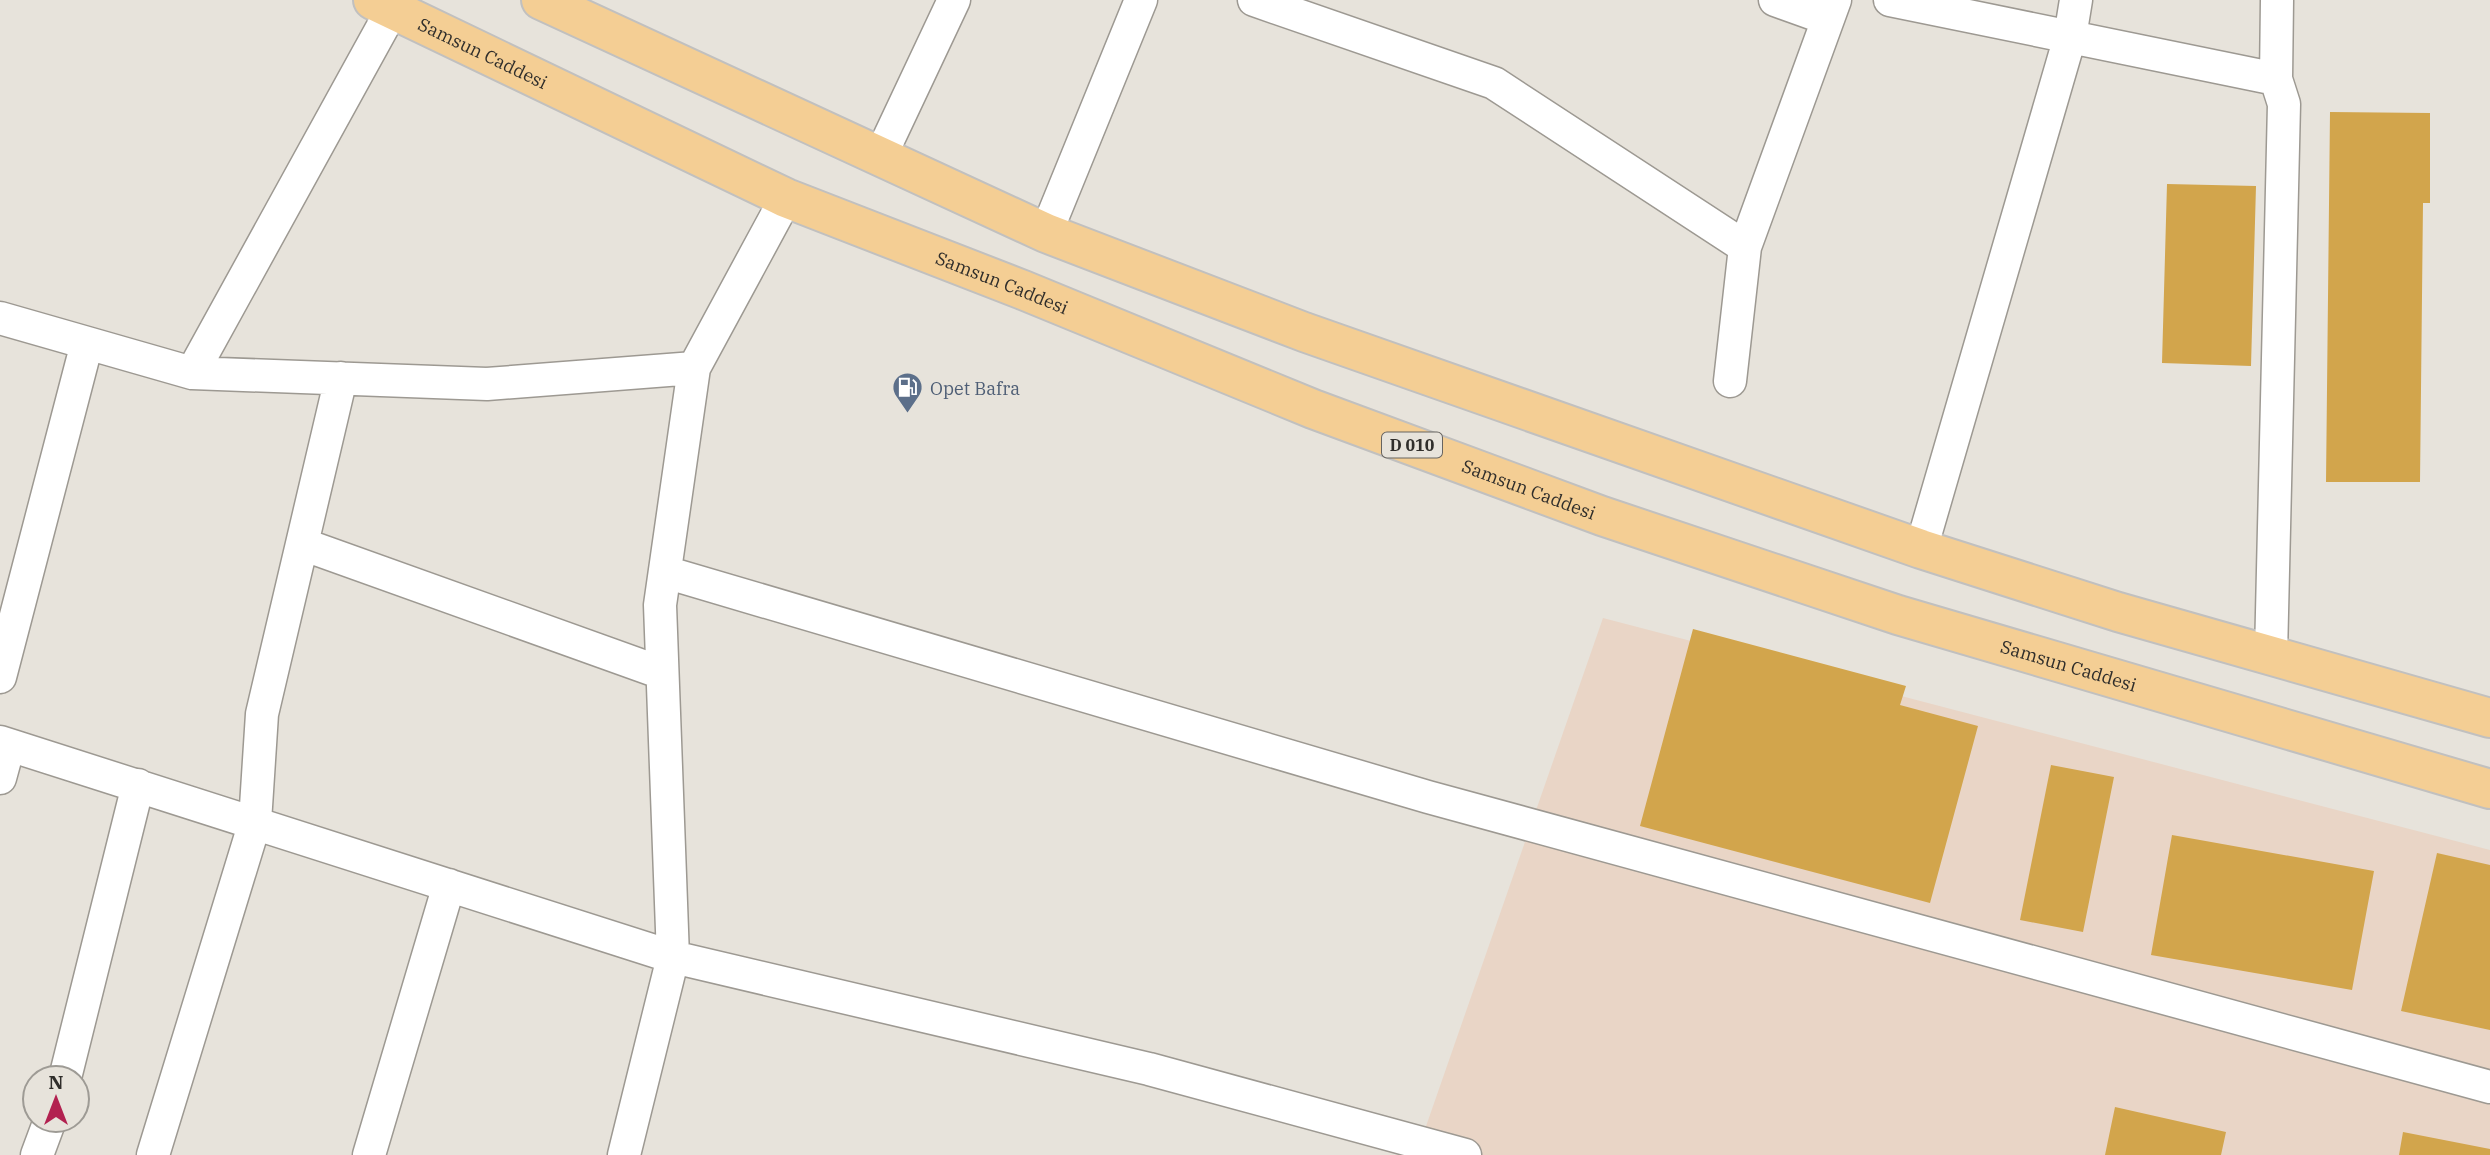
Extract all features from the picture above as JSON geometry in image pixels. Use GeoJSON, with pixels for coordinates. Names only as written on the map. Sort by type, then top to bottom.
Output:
{"type":"FeatureCollection","features":[{"type":"Feature","properties":{"kind":"highway"},"geometry":{"type":"LineString","coordinates":[[541,0],[1046,233],[1304,332],[1921,549],[2118,612],[2490,718]]}},
{"type":"Feature","properties":{"kind":"highway","name":"Samsun Caddesi"},"geometry":{"type":"LineString","coordinates":[[382,5],[786,198],[1023,290],[1313,409],[1602,516],[1898,615],[2490,789]]}},
{"type":"Feature","properties":{"kind":"street"},"geometry":{"type":"LineString","coordinates":[[880,157],[954,0]]}},
{"type":"Feature","properties":{"kind":"street"},"geometry":{"type":"LineString","coordinates":[[1046,233],[1141,0]]}},
{"type":"Feature","properties":{"kind":"street"},"geometry":{"type":"LineString","coordinates":[[1254,0],[1494,83],[1745,247]]}},
{"type":"Feature","properties":{"kind":"street"},"geometry":{"type":"LineString","coordinates":[[1730,381],[1745,247],[1831,9],[1774,0]]}},
{"type":"Feature","properties":{"kind":"street"},"geometry":{"type":"LineString","coordinates":[[1890,0],[2276,79]]}},
{"type":"Feature","properties":{"kind":"street"},"geometry":{"type":"LineString","coordinates":[[1921,549],[2070,37],[2076,0]]}},
{"type":"Feature","properties":{"kind":"street"},"geometry":{"type":"LineString","coordinates":[[2271,655],[2284,104],[2276,79],[2277,0]]}},
{"type":"Feature","properties":{"kind":"street"},"geometry":{"type":"LineString","coordinates":[[192,373],[382,5]]}},
{"type":"Feature","properties":{"kind":"street"},"geometry":{"type":"LineString","coordinates":[[624,1155],[673,957],[660,605],[694,368],[786,198]]}},
{"type":"Feature","properties":{"kind":"street"},"geometry":{"type":"LineString","coordinates":[[0,318],[192,373],[487,384],[694,368]]}},
{"type":"Feature","properties":{"kind":"street"},"geometry":{"type":"LineString","coordinates":[[0,677],[87,343]]}},
{"type":"Feature","properties":{"kind":"street"},"geometry":{"type":"LineString","coordinates":[[153,1155],[255,822],[262,714],[341,378]]}},
{"type":"Feature","properties":{"kind":"street"},"geometry":{"type":"LineString","coordinates":[[302,544],[662,673]]}},
{"type":"Feature","properties":{"kind":"street"},"geometry":{"type":"LineString","coordinates":[[665,572],[1428,797],[2490,1087]]}},
{"type":"Feature","properties":{"kind":"street"},"geometry":{"type":"LineString","coordinates":[[0,778],[5,743],[673,957],[1149,1069],[1465,1155]]}},
{"type":"Feature","properties":{"kind":"street"},"geometry":{"type":"LineString","coordinates":[[68,1064],[138,785]]}},
{"type":"Feature","properties":{"kind":"street"},"geometry":{"type":"LineString","coordinates":[[369,1155],[449,885]]}},
{"type":"Feature","properties":{"kind":"street"},"geometry":{"type":"LineString","coordinates":[[37,1155],[45,1134]]}},
{"type":"Feature","properties":{"kind":"shaded area"},"geometry":{"type":"Polygon","coordinates":[[[1603,618],[2490,850],[2490,1155],[1416,1155],[1603,618]]]}},
{"type":"Feature","properties":{"kind":"building"},"geometry":{"type":"Polygon","coordinates":[[[2330,112],[2430,113],[2430,203],[2423,203],[2420,482],[2326,482],[2330,112]]]}},
{"type":"Feature","properties":{"kind":"building"},"geometry":{"type":"Polygon","coordinates":[[[2167,184],[2256,186],[2251,366],[2162,363],[2167,184]]]}},
{"type":"Feature","properties":{"kind":"building"},"geometry":{"type":"Polygon","coordinates":[[[1693,629],[1906,686],[1900,705],[1978,726],[1930,903],[1640,826],[1693,629]]]}},
{"type":"Feature","properties":{"kind":"building"},"geometry":{"type":"Polygon","coordinates":[[[2051,765],[2114,777],[2083,932],[2020,920],[2051,765]]]}},
{"type":"Feature","properties":{"kind":"building"},"geometry":{"type":"Polygon","coordinates":[[[2172,835],[2374,871],[2352,990],[2151,955],[2172,835]]]}},
{"type":"Feature","properties":{"kind":"building"},"geometry":{"type":"Polygon","coordinates":[[[2437,853],[2490,865],[2490,1030],[2401,1011],[2437,853]]]}},
{"type":"Feature","properties":{"kind":"building"},"geometry":{"type":"Polygon","coordinates":[[[2115,1107],[2226,1132],[2221,1155],[2105,1155],[2115,1107]]]}},
{"type":"Feature","properties":{"kind":"building"},"geometry":{"type":"Polygon","coordinates":[[[2403,1132],[2490,1149],[2490,1155],[2399,1155],[2403,1132]]]}},
{"type":"Feature","properties":{"kind":"place","name":"Opet Bafra"},"geometry":{"type":"Point","coordinates":[907,415]}}]}
